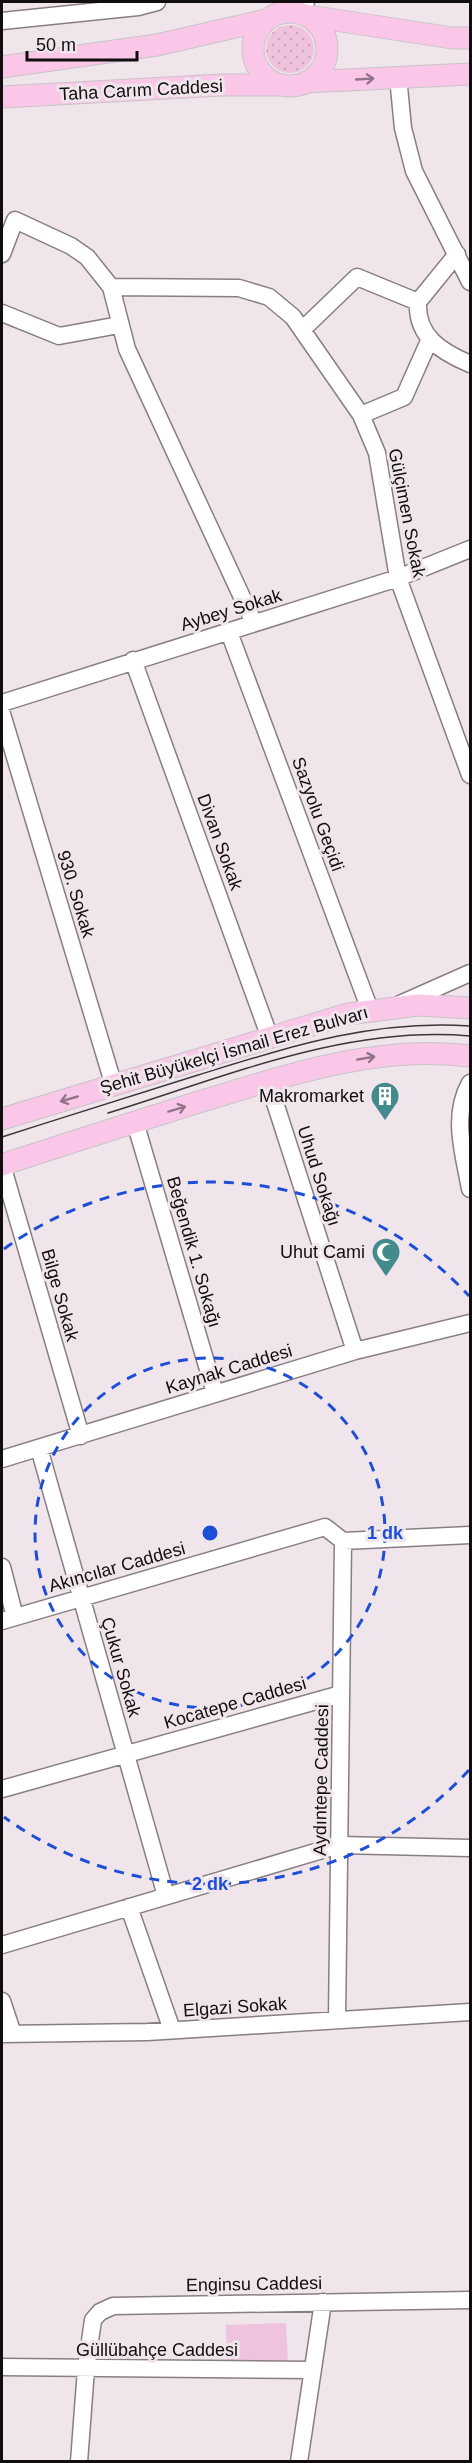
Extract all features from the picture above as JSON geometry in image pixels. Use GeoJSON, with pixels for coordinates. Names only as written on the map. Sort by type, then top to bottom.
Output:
{"type":"FeatureCollection","features":[{"type":"Feature","properties":{"kind":"main road"},"geometry":{"type":"LineString","coordinates":[[305,10],[322,28],[328,45],[320,71],[306,82]]}},
{"type":"Feature","properties":{"kind":"main road"},"geometry":{"type":"LineString","coordinates":[[471,38],[452,39],[305,10],[282,12],[266,20],[255,34],[252,52],[254,61],[264,76],[280,85],[289,86],[306,82],[471,74]]}},
{"type":"Feature","properties":{"kind":"main road","name":"Taha Carım Caddesi"},"geometry":{"type":"LineString","coordinates":[[2,67],[157,45],[266,20]]}},
{"type":"Feature","properties":{"kind":"main road","name":"Taha Carım Caddesi"},"geometry":{"type":"LineString","coordinates":[[2,97],[222,85],[280,85]]}},
{"type":"Feature","properties":{"kind":"main road","name":"Şehit Büyükelçi İsmail Erez Bulvarı"},"geometry":{"type":"LineString","coordinates":[[2,1119],[326,1019],[394,1006],[442,1005],[471,1008]]}},
{"type":"Feature","properties":{"kind":"main road"},"geometry":{"type":"LineString","coordinates":[[2,1165],[135,1122],[316,1068],[373,1057],[420,1053],[471,1056]]}},
{"type":"Feature","properties":{"kind":"street"},"geometry":{"type":"LineString","coordinates":[[2,21],[157,2]]}},
{"type":"Feature","properties":{"kind":"street"},"geometry":{"type":"LineString","coordinates":[[398,77],[404,128],[414,171],[425,197],[471,282]]}},
{"type":"Feature","properties":{"kind":"street"},"geometry":{"type":"LineString","coordinates":[[2,254],[15,220],[70,246],[87,257],[111,287],[127,349],[254,623]]}},
{"type":"Feature","properties":{"kind":"street"},"geometry":{"type":"LineString","coordinates":[[457,254],[417,302],[419,323],[429,341],[471,364]]}},
{"type":"Feature","properties":{"kind":"street"},"geometry":{"type":"LineString","coordinates":[[302,330],[357,277],[417,302]]}},
{"type":"Feature","properties":{"kind":"street","name":"Gülçimen Sokak"},"geometry":{"type":"LineString","coordinates":[[111,287],[249,290],[278,303],[293,317],[361,415],[377,453],[398,578],[471,775]]}},
{"type":"Feature","properties":{"kind":"street"},"geometry":{"type":"LineString","coordinates":[[2,313],[59,336],[119,325]]}},
{"type":"Feature","properties":{"kind":"street"},"geometry":{"type":"LineString","coordinates":[[361,415],[404,397],[429,341]]}},
{"type":"Feature","properties":{"kind":"street","name":"Aybey Sokak"},"geometry":{"type":"LineString","coordinates":[[2,703],[398,578],[471,549]]}},
{"type":"Feature","properties":{"kind":"street","name":"Sazyolu Geçidi"},"geometry":{"type":"LineString","coordinates":[[229,632],[370,1010]]}},
{"type":"Feature","properties":{"kind":"street","name":"Divan Sokak"},"geometry":{"type":"LineString","coordinates":[[133,660],[270,1038]]}},
{"type":"Feature","properties":{"kind":"street","name":"930. Sokak"},"geometry":{"type":"LineString","coordinates":[[2,714],[114,1086]]}},
{"type":"Feature","properties":{"kind":"street"},"geometry":{"type":"LineString","coordinates":[[394,1006],[471,973]]}},
{"type":"Feature","properties":{"kind":"street","name":"Uhud Sokağı"},"geometry":{"type":"LineString","coordinates":[[268,1081],[355,1351]]}},
{"type":"Feature","properties":{"kind":"street"},"geometry":{"type":"LineString","coordinates":[[471,1083],[463,1099],[460,1124],[471,1190]]}},
{"type":"Feature","properties":{"kind":"street","name":"Beğendik 1. Sokağı"},"geometry":{"type":"LineString","coordinates":[[135,1122],[215,1393]]}},
{"type":"Feature","properties":{"kind":"street","name":"Bilge Sokak"},"geometry":{"type":"LineString","coordinates":[[2,1165],[81,1436]]}},
{"type":"Feature","properties":{"kind":"street","name":"Kaynak Caddesi"},"geometry":{"type":"LineString","coordinates":[[2,1459],[355,1351],[471,1323]]}},
{"type":"Feature","properties":{"kind":"street","name":"Çukur Sokak"},"geometry":{"type":"LineString","coordinates":[[39,1448],[166,1896]]}},
{"type":"Feature","properties":{"kind":"street","name":"Akıncılar Caddesi"},"geometry":{"type":"LineString","coordinates":[[8,1619],[325,1527],[343,1541]]}},
{"type":"Feature","properties":{"kind":"street"},"geometry":{"type":"LineString","coordinates":[[343,1541],[471,1535]]}},
{"type":"Feature","properties":{"kind":"street","name":"Aydıntepe Caddesi"},"geometry":{"type":"LineString","coordinates":[[337,2020],[343,1541]]}},
{"type":"Feature","properties":{"kind":"street"},"geometry":{"type":"LineString","coordinates":[[2,1567],[8,1619]]}},
{"type":"Feature","properties":{"kind":"street","name":"Kocatepe Caddesi"},"geometry":{"type":"LineString","coordinates":[[2,1789],[341,1694]]}},
{"type":"Feature","properties":{"kind":"street"},"geometry":{"type":"LineString","coordinates":[[2,1945],[339,1845],[471,1848]]}},
{"type":"Feature","properties":{"kind":"street"},"geometry":{"type":"LineString","coordinates":[[129,1907],[172,2030]]}},
{"type":"Feature","properties":{"kind":"street"},"geometry":{"type":"LineString","coordinates":[[2,2001],[7,2034]]}},
{"type":"Feature","properties":{"kind":"street","name":"Elgazi Sokak"},"geometry":{"type":"LineString","coordinates":[[7,2034],[172,2030],[471,2012]]}},
{"type":"Feature","properties":{"kind":"street","name":"Enginsu Caddesi"},"geometry":{"type":"LineString","coordinates":[[79,2462],[86,2369],[93,2320],[100,2312],[113,2306],[471,2300]]}},
{"type":"Feature","properties":{"kind":"street"},"geometry":{"type":"LineString","coordinates":[[299,2462],[323,2302]]}},
{"type":"Feature","properties":{"kind":"street","name":"Güllübahçe Caddesi"},"geometry":{"type":"LineString","coordinates":[[2,2367],[312,2370]]}},
{"type":"Feature","properties":{"kind":"shaded area"},"geometry":{"type":"Polygon","coordinates":[[[285,25],[295,25],[307,32],[314,44],[314,54],[307,66],[295,73],[285,73],[270,62],[266,54],[266,44],[277,29],[285,25]]]}},
{"type":"Feature","properties":{"kind":"shaded area"},"geometry":{"type":"Polygon","coordinates":[[[286,2323],[288,2363],[227,2366],[226,2325],[286,2323]]]}},
{"type":"Feature","properties":{"kind":"tram line"},"geometry":{"type":"LineString","coordinates":[[2,1137],[232,1065],[332,1037],[400,1027],[470,1026]]}},
{"type":"Feature","properties":{"kind":"tram line"},"geometry":{"type":"LineString","coordinates":[[108,1113],[241,1070],[332,1046],[378,1038],[424,1035],[470,1036]]}},
{"type":"Feature","properties":{"kind":"place","name":"Makromarket"},"geometry":{"type":"Point","coordinates":[385,1122]}},
{"type":"Feature","properties":{"kind":"place","name":"Uhut Cami"},"geometry":{"type":"Point","coordinates":[386,1278]}}]}
